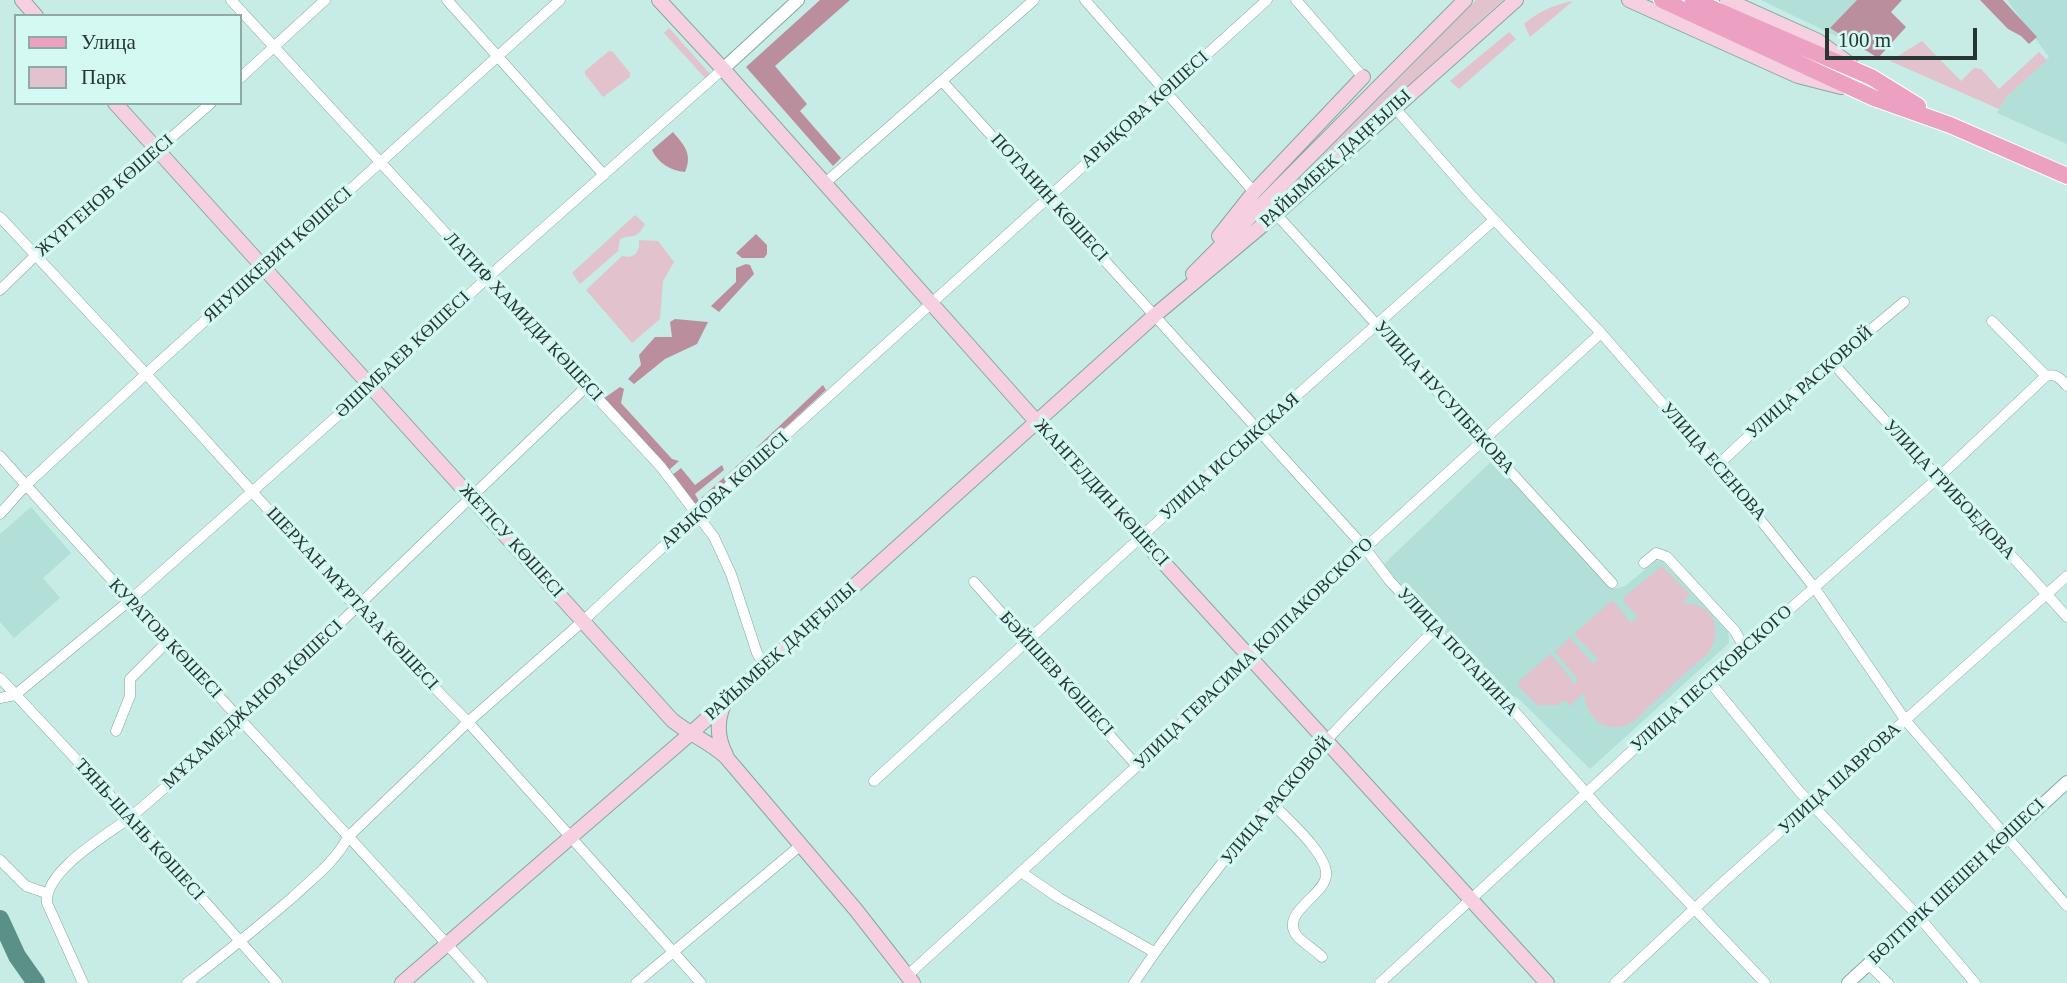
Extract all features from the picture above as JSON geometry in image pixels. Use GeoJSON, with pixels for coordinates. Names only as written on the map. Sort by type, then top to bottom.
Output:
{"type":"FeatureCollection","features":[{"type":"Feature","properties":{"kind":"main road"},"geometry":{"type":"LineString","coordinates":[[22,0],[34,14]]}},
{"type":"Feature","properties":{"kind":"main road","name":"ЖАНГЕЛДИН КӨШЕСІ"},"geometry":{"type":"LineString","coordinates":[[659,0],[1143,536],[1152,550],[1547,983]]}},
{"type":"Feature","properties":{"kind":"main road","name":"РАЙЫМБЕК ДАҢҒЫЛЫ"},"geometry":{"type":"LineString","coordinates":[[1182,284],[1465,0]]}},
{"type":"Feature","properties":{"kind":"main road","name":"РАЙЫМБЕК ДАҢҒЫЛЫ"},"geometry":{"type":"LineString","coordinates":[[402,983],[690,734],[1154,316],[1276,214],[1516,0]]}},
{"type":"Feature","properties":{"kind":"main road"},"geometry":{"type":"LineString","coordinates":[[1629,0],[1798,76],[1857,90]]}},
{"type":"Feature","properties":{"kind":"main road"},"geometry":{"type":"LineString","coordinates":[[1662,0],[1857,90],[1950,125],[2067,176]]}},
{"type":"Feature","properties":{"kind":"main road"},"geometry":{"type":"LineString","coordinates":[[1693,0],[1864,74]]}},
{"type":"Feature","properties":{"kind":"main road"},"geometry":{"type":"LineString","coordinates":[[1727,0],[1818,41],[1864,74],[1950,125]]}},
{"type":"Feature","properties":{"kind":"main road","name":"РАЙЫМБЕК ДАҢҒЫЛЫ"},"geometry":{"type":"LineString","coordinates":[[1154,316],[1254,192],[1363,77]]}},
{"type":"Feature","properties":{"kind":"main road","name":"ЖЕТІСУ КӨШЕСІ"},"geometry":{"type":"LineString","coordinates":[[117,105],[672,720],[726,757],[910,979]]}},
{"type":"Feature","properties":{"kind":"main road"},"geometry":{"type":"LineString","coordinates":[[724,703],[718,724],[726,757]]}},
{"type":"Feature","properties":{"kind":"street","name":"ЛАТИФ ХАМИДИ КӨШЕСІ"},"geometry":{"type":"LineString","coordinates":[[231,0],[661,467],[714,537],[731,574],[757,653],[765,667]]}},
{"type":"Feature","properties":{"kind":"street"},"geometry":{"type":"LineString","coordinates":[[242,76],[325,0]]}},
{"type":"Feature","properties":{"kind":"street"},"geometry":{"type":"LineString","coordinates":[[447,0],[604,175]]}},
{"type":"Feature","properties":{"kind":"street","name":"ЯНУШКЕВИЧ КӨШЕСІ"},"geometry":{"type":"LineString","coordinates":[[0,514],[26,485],[146,374],[560,0]]}},
{"type":"Feature","properties":{"kind":"street","name":"ӘШІМБАЕВ КӨШЕСІ"},"geometry":{"type":"LineString","coordinates":[[0,698],[15,695],[129,601],[798,0]]}},
{"type":"Feature","properties":{"kind":"street"},"geometry":{"type":"LineString","coordinates":[[824,184],[1034,0]]}},
{"type":"Feature","properties":{"kind":"street"},"geometry":{"type":"LineString","coordinates":[[1085,0],[1254,192]]}},
{"type":"Feature","properties":{"kind":"street","name":"АРЫҚОВА КӨШЕСІ"},"geometry":{"type":"LineString","coordinates":[[187,983],[240,943],[341,850],[348,837],[468,722],[583,621],[1267,0]]}},
{"type":"Feature","properties":{"kind":"street"},"geometry":{"type":"LineString","coordinates":[[1296,0],[1363,77]]}},
{"type":"Feature","properties":{"kind":"street","name":"ПОТАНИН КӨШЕСІ"},"geometry":{"type":"LineString","coordinates":[[942,81],[1154,316]]}},
{"type":"Feature","properties":{"kind":"street","name":"ЖҮРГЕНОВ КӨШЕСІ"},"geometry":{"type":"LineString","coordinates":[[0,290],[35,256],[209,105]]}},
{"type":"Feature","properties":{"kind":"street","name":"УЛИЦА ЕСЕНОВА"},"geometry":{"type":"LineString","coordinates":[[1395,108],[1494,220],[1601,333],[1717,466],[1814,587],[1906,721],[2067,906]]}},
{"type":"Feature","properties":{"kind":"street","name":"УЛИЦА НУСУПБЕКОВА"},"geometry":{"type":"LineString","coordinates":[[1276,214],[1612,583]]}},
{"type":"Feature","properties":{"kind":"street","name":"ШЕРХАН МҰРТАЗА КӨШЕСІ"},"geometry":{"type":"LineString","coordinates":[[0,217],[357,608],[468,722],[701,983]]}},
{"type":"Feature","properties":{"kind":"street","name":"УЛИЦА ИССЫКСКАЯ"},"geometry":{"type":"LineString","coordinates":[[874,781],[1258,430],[1494,220]]}},
{"type":"Feature","properties":{"kind":"street","name":"УЛИЦА РАСКОВОЙ"},"geometry":{"type":"LineString","coordinates":[[1717,466],[1813,375],[1904,302]]}},
{"type":"Feature","properties":{"kind":"street","name":"УЛИЦА ПОТАНИНА"},"geometry":{"type":"LineString","coordinates":[[1154,316],[1365,548],[1389,580],[1473,672],[1509,705],[1586,792],[1765,983]]}},
{"type":"Feature","properties":{"kind":"street"},"geometry":{"type":"LineString","coordinates":[[1992,321],[2046,376],[2052,374],[2059,377],[2067,386]]}},
{"type":"Feature","properties":{"kind":"street","name":"УЛИЦА ГЕРАСИМА КОЛПАКОВСКОГО"},"geometry":{"type":"LineString","coordinates":[[910,979],[1365,548],[1601,333]]}},
{"type":"Feature","properties":{"kind":"street","name":"УЛИЦА ГРИБОЕДОВА"},"geometry":{"type":"LineString","coordinates":[[1832,362],[2067,617]]}},
{"type":"Feature","properties":{"kind":"street","name":"УЛИЦА ПЕСТКОВСКОГО"},"geometry":{"type":"LineString","coordinates":[[1380,983],[1586,792],[1939,477],[2046,376]]}},
{"type":"Feature","properties":{"kind":"street","name":"МҰХАМЕДЖАНОВ КӨШЕСІ"},"geometry":{"type":"LineString","coordinates":[[46,894],[74,858],[130,817],[191,766],[587,386]]}},
{"type":"Feature","properties":{"kind":"street","name":"КУРАТОВ КӨШЕСІ"},"geometry":{"type":"LineString","coordinates":[[0,456],[129,601],[482,983]]}},
{"type":"Feature","properties":{"kind":"street"},"geometry":{"type":"LineString","coordinates":[[1644,563],[1656,554],[1667,557],[1735,631],[1745,649]]}},
{"type":"Feature","properties":{"kind":"street","name":"УЛИЦА ШАВРОВА"},"geometry":{"type":"LineString","coordinates":[[1615,983],[1720,885],[2067,576]]}},
{"type":"Feature","properties":{"kind":"street","name":"БӘЙІШЕВ КӨШЕСІ"},"geometry":{"type":"LineString","coordinates":[[974,583],[1137,766]]}},
{"type":"Feature","properties":{"kind":"street","name":"УЛИЦА РАСКОВОЙ"},"geometry":{"type":"LineString","coordinates":[[1137,982],[1154,952],[1272,803],[1327,740],[1434,629]]}},
{"type":"Feature","properties":{"kind":"street"},"geometry":{"type":"LineString","coordinates":[[116,731],[130,696],[130,679],[167,642]]}},
{"type":"Feature","properties":{"kind":"street","name":"ТЯНЬ-ШАНЬ КӨШЕСІ"},"geometry":{"type":"LineString","coordinates":[[0,678],[130,817],[277,983]]}},
{"type":"Feature","properties":{"kind":"street"},"geometry":{"type":"LineString","coordinates":[[1709,681],[1811,805],[1919,917],[1975,983]]}},
{"type":"Feature","properties":{"kind":"street","name":"БӨЛТІРІК ШЕШЕН КӨШЕСІ"},"geometry":{"type":"LineString","coordinates":[[1848,983],[2067,782]]}},
{"type":"Feature","properties":{"kind":"street"},"geometry":{"type":"LineString","coordinates":[[1272,803],[1307,838],[1324,864],[1327,876],[1323,886],[1296,915],[1294,926],[1297,935],[1322,957]]}},
{"type":"Feature","properties":{"kind":"street"},"geometry":{"type":"LineString","coordinates":[[636,983],[801,845]]}},
{"type":"Feature","properties":{"kind":"street"},"geometry":{"type":"LineString","coordinates":[[0,860],[26,886],[46,894],[55,925],[83,983]]}},
{"type":"Feature","properties":{"kind":"street"},"geometry":{"type":"LineString","coordinates":[[1021,872],[1059,898],[1154,952]]}},
{"type":"Feature","properties":{"kind":"street"},"geometry":{"type":"LineString","coordinates":[[1868,964],[1888,983]]}},
{"type":"Feature","properties":{"kind":"shaded area"},"geometry":{"type":"Polygon","coordinates":[[[820,0],[850,0],[775,66],[807,104],[800,111],[841,158],[833,166],[746,67],[820,0]]]}},
{"type":"Feature","properties":{"kind":"shaded area"},"geometry":{"type":"Polygon","coordinates":[[[1761,0],[1869,0],[1852,20],[1842,39],[1761,0]]]}},
{"type":"Feature","properties":{"kind":"shaded area"},"geometry":{"type":"Polygon","coordinates":[[[1857,0],[1902,0],[1891,12],[1906,27],[1878,58],[1830,28],[1857,0]]]}},
{"type":"Feature","properties":{"kind":"shaded area"},"geometry":{"type":"Polygon","coordinates":[[[1980,0],[2003,0],[2037,37],[2029,44],[2008,29],[1980,0]]]}},
{"type":"Feature","properties":{"kind":"shaded area"},"geometry":{"type":"Polygon","coordinates":[[[2007,0],[2067,0],[2067,144],[1997,113],[2007,96],[2049,57],[2007,0]]]}},
{"type":"Feature","properties":{"kind":"shaded area"},"geometry":{"type":"Polygon","coordinates":[[[673,132],[688,155],[685,172],[666,166],[652,150],[673,132]]]}},
{"type":"Feature","properties":{"kind":"shaded area"},"geometry":{"type":"Polygon","coordinates":[[[756,234],[767,245],[767,254],[764,258],[742,258],[736,253],[756,234]]]}},
{"type":"Feature","properties":{"kind":"shaded area"},"geometry":{"type":"Polygon","coordinates":[[[750,265],[754,274],[719,312],[711,306],[736,282],[736,268],[750,265]]]}},
{"type":"Feature","properties":{"kind":"shaded area"},"geometry":{"type":"Polygon","coordinates":[[[675,319],[708,322],[697,344],[665,359],[634,384],[628,379],[641,365],[639,355],[655,337],[672,337],[670,322],[675,319]]]}},
{"type":"Feature","properties":{"kind":"shaded area"},"geometry":{"type":"Polygon","coordinates":[[[823,385],[826,390],[761,450],[756,448],[823,385]]]}},
{"type":"Feature","properties":{"kind":"shaded area"},"geometry":{"type":"Polygon","coordinates":[[[620,387],[624,389],[621,403],[672,459],[679,461],[668,471],[603,399],[620,387]]]}},
{"type":"Feature","properties":{"kind":"shaded area"},"geometry":{"type":"Polygon","coordinates":[[[751,453],[753,458],[706,501],[701,498],[751,453]]]}},
{"type":"Feature","properties":{"kind":"shaded area"},"geometry":{"type":"Polygon","coordinates":[[[1496,457],[1614,589],[1625,586],[1657,560],[1663,562],[1728,630],[1729,643],[1590,769],[1519,699],[1498,688],[1383,565],[1496,457]]]}},
{"type":"Feature","properties":{"kind":"shaded area"},"geometry":{"type":"Polygon","coordinates":[[[722,465],[724,470],[695,494],[700,503],[695,506],[671,476],[681,468],[695,485],[722,465]]]}},
{"type":"Feature","properties":{"kind":"shaded area"},"geometry":{"type":"Polygon","coordinates":[[[31,507],[71,553],[43,578],[60,598],[14,638],[0,622],[0,534],[31,507]]]}},
{"type":"Feature","properties":{"kind":"green space"},"geometry":{"type":"Polygon","coordinates":[[[1476,0],[1503,0],[1220,256],[1219,254],[1297,182],[1476,0]]]}},
{"type":"Feature","properties":{"kind":"green space"},"geometry":{"type":"Polygon","coordinates":[[[1573,1],[1530,37],[1524,24],[1547,9],[1573,1]]]}},
{"type":"Feature","properties":{"kind":"green space"},"geometry":{"type":"Polygon","coordinates":[[[669,28],[711,75],[706,79],[664,33],[669,28]]]}},
{"type":"Feature","properties":{"kind":"green space"},"geometry":{"type":"Polygon","coordinates":[[[1509,32],[1516,39],[1459,89],[1450,81],[1509,32]]]}},
{"type":"Feature","properties":{"kind":"green space"},"geometry":{"type":"Polygon","coordinates":[[[1922,41],[1961,81],[1974,68],[1981,69],[1999,89],[2039,52],[2047,60],[2007,96],[1999,109],[1890,61],[1922,41]]]}},
{"type":"Feature","properties":{"kind":"green space"},"geometry":{"type":"Polygon","coordinates":[[[609,51],[613,52],[630,73],[630,77],[603,97],[585,71],[609,51]]]}},
{"type":"Feature","properties":{"kind":"green space"},"geometry":{"type":"Polygon","coordinates":[[[635,215],[645,224],[642,229],[637,234],[620,239],[618,251],[580,284],[572,273],[635,215]]]}},
{"type":"Feature","properties":{"kind":"green space"},"geometry":{"type":"Polygon","coordinates":[[[639,240],[658,241],[674,262],[663,281],[660,319],[632,343],[586,290],[622,256],[636,254],[639,240]]]}},
{"type":"Feature","properties":{"kind":"green space"},"geometry":{"type":"Polygon","coordinates":[[[1662,566],[1690,595],[1682,603],[1701,607],[1712,618],[1715,625],[1714,642],[1710,651],[1636,720],[1620,727],[1604,725],[1588,709],[1584,693],[1570,706],[1566,700],[1557,705],[1537,705],[1518,686],[1520,680],[1551,654],[1575,684],[1578,680],[1555,652],[1570,637],[1593,664],[1598,659],[1574,634],[1611,601],[1631,623],[1638,617],[1624,602],[1624,597],[1662,566]]]}},
{"type":"Feature","properties":{"kind":"waterway"},"geometry":{"type":"LineString","coordinates":[[0,919],[17,956],[36,983]]}}]}
